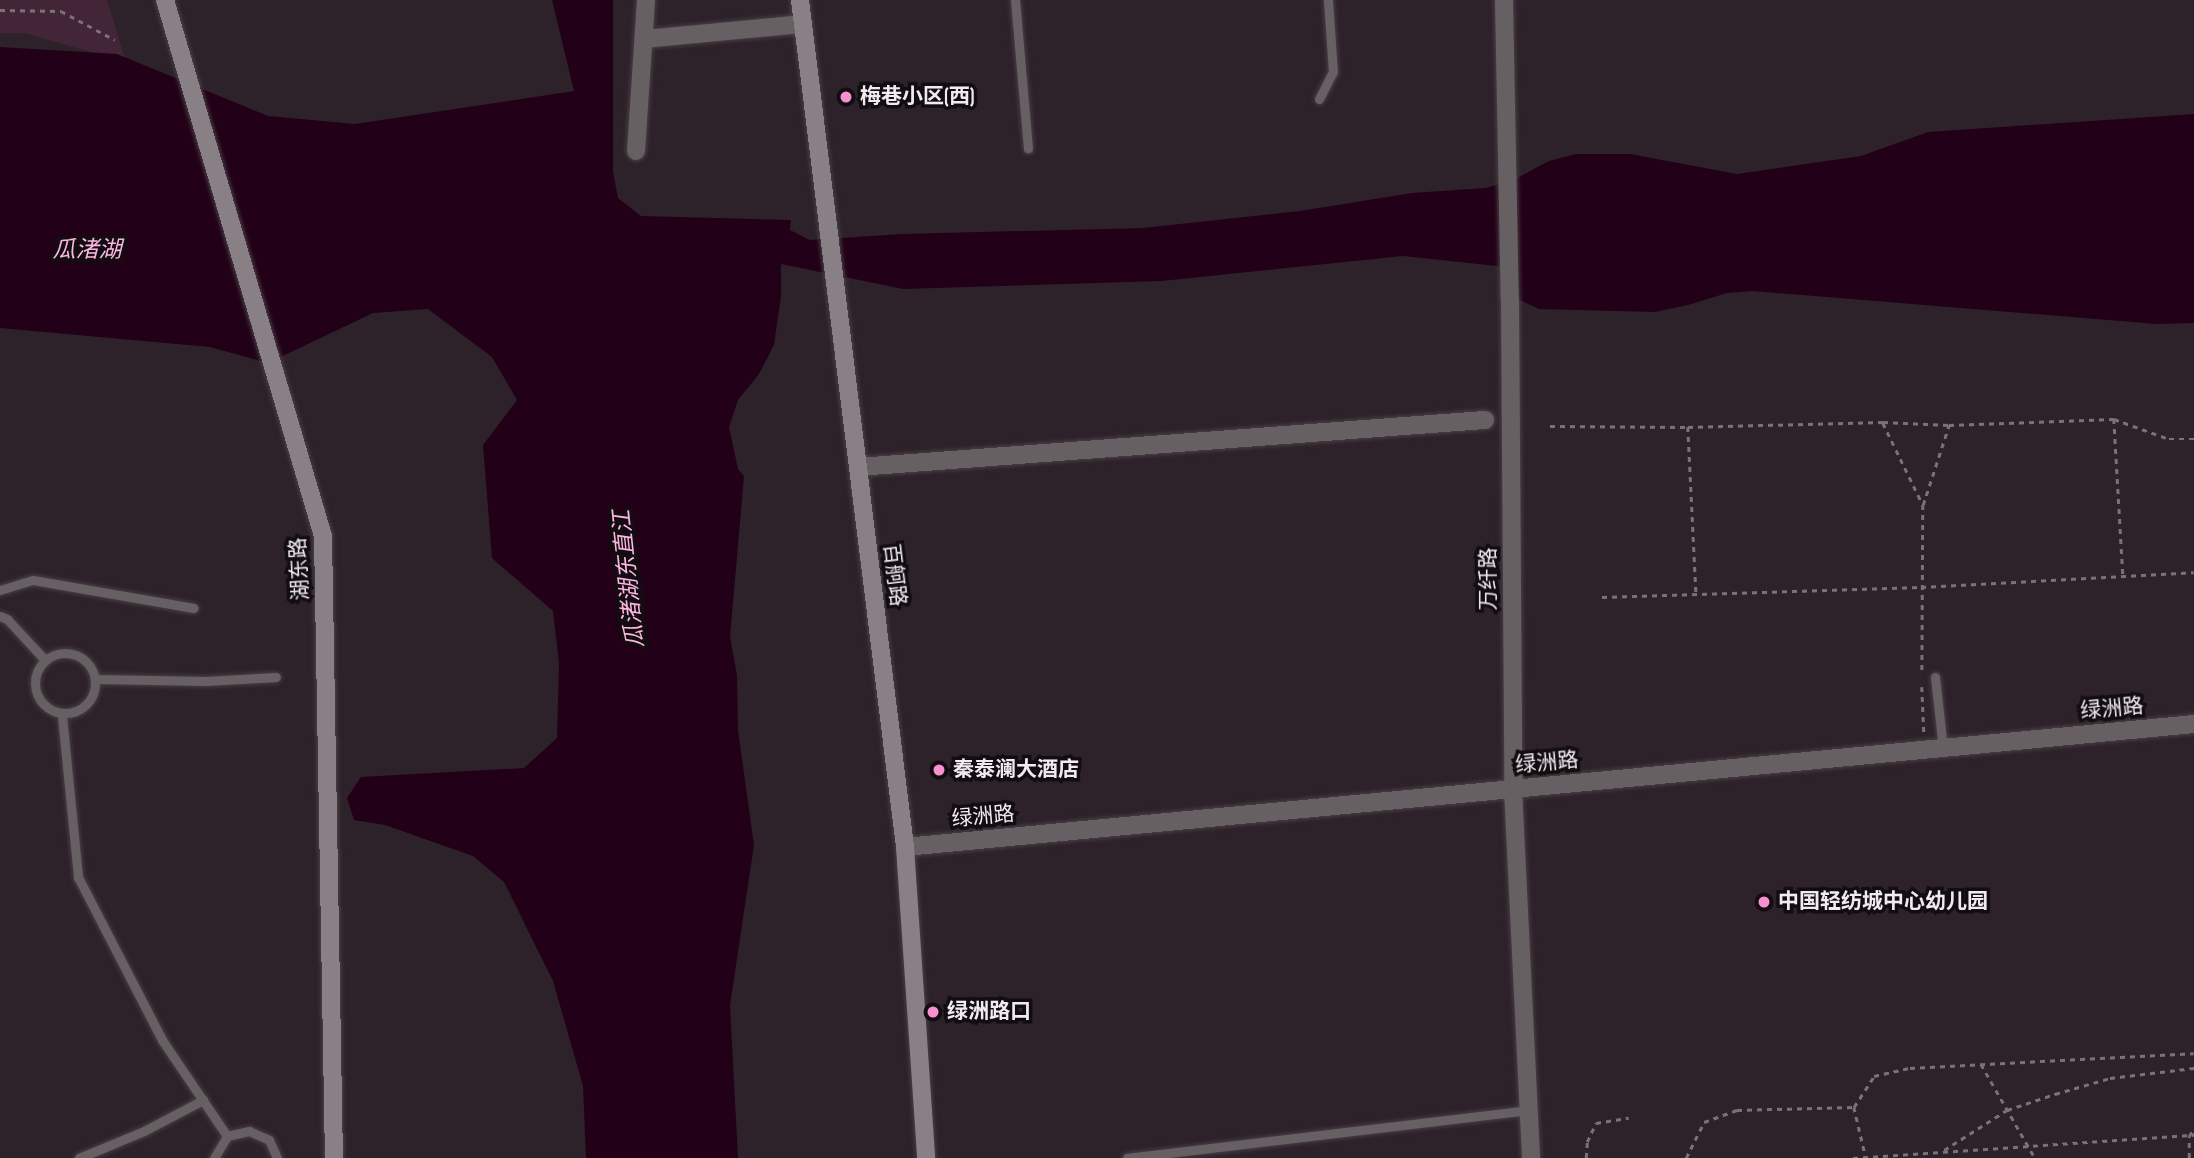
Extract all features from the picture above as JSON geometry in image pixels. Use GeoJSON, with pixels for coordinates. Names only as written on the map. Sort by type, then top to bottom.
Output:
{"type":"FeatureCollection","features":[{"type":"Feature","properties":{"kind":"street","name":"湖东路"},"geometry":{"type":"LineString","coordinates":[[165,0],[323,536],[334,1158]]}},
{"type":"Feature","properties":{"kind":"street"},"geometry":{"type":"LineString","coordinates":[[636,151],[646,0]]}},
{"type":"Feature","properties":{"kind":"street","name":"百舸路"},"geometry":{"type":"LineString","coordinates":[[800,0],[905,847],[926,1158]]}},
{"type":"Feature","properties":{"kind":"street","name":"万纤路"},"geometry":{"type":"LineString","coordinates":[[1504,0],[1510,301],[1513,789],[1531,1158]]}},
{"type":"Feature","properties":{"kind":"street"},"geometry":{"type":"LineString","coordinates":[[644,39],[803,24]]}},
{"type":"Feature","properties":{"kind":"street"},"geometry":{"type":"LineString","coordinates":[[858,467],[1485,420]]}},
{"type":"Feature","properties":{"kind":"street","name":"绿洲路"},"geometry":{"type":"LineString","coordinates":[[905,847],[2194,724]]}},
{"type":"Feature","properties":{"kind":"lane"},"geometry":{"type":"LineString","coordinates":[[1015,0],[1028,148]]}},
{"type":"Feature","properties":{"kind":"lane"},"geometry":{"type":"LineString","coordinates":[[1319,99],[1333,72],[1328,0]]}},
{"type":"Feature","properties":{"kind":"lane"},"geometry":{"type":"LineString","coordinates":[[0,590],[33,580],[194,608]]}},
{"type":"Feature","properties":{"kind":"lane"},"geometry":{"type":"LineString","coordinates":[[0,616],[7,619],[44,659]]}},
{"type":"Feature","properties":{"kind":"lane"},"geometry":{"type":"LineString","coordinates":[[65,652],[86,660],[97,679],[88,706],[62,716],[40,705],[33,681],[44,659],[65,652]]}},
{"type":"Feature","properties":{"kind":"lane"},"geometry":{"type":"LineString","coordinates":[[97,679],[206,681],[276,677]]}},
{"type":"Feature","properties":{"kind":"lane"},"geometry":{"type":"LineString","coordinates":[[1933,749],[1935,677]]}},
{"type":"Feature","properties":{"kind":"lane"},"geometry":{"type":"LineString","coordinates":[[62,716],[78,877],[162,1040],[227,1136]]}},
{"type":"Feature","properties":{"kind":"lane"},"geometry":{"type":"LineString","coordinates":[[79,1158],[144,1131],[203,1100]]}},
{"type":"Feature","properties":{"kind":"lane"},"geometry":{"type":"LineString","coordinates":[[1127,1158],[1528,1110]]}},
{"type":"Feature","properties":{"kind":"lane"},"geometry":{"type":"LineString","coordinates":[[215,1158],[227,1136],[249,1131],[269,1140],[277,1158]]}},
{"type":"Feature","properties":{"kind":"path"},"geometry":{"type":"LineString","coordinates":[[0,10],[61,11],[115,40]]}},
{"type":"Feature","properties":{"kind":"path"},"geometry":{"type":"LineString","coordinates":[[2114,419],[2123,577]]}},
{"type":"Feature","properties":{"kind":"path"},"geometry":{"type":"LineString","coordinates":[[1550,426],[1883,422],[1949,425],[2114,419],[2169,439],[2194,439]]}},
{"type":"Feature","properties":{"kind":"path"},"geometry":{"type":"LineString","coordinates":[[1883,422],[1923,505]]}},
{"type":"Feature","properties":{"kind":"path"},"geometry":{"type":"LineString","coordinates":[[1933,749],[1921,587],[1923,505],[1949,425]]}},
{"type":"Feature","properties":{"kind":"path"},"geometry":{"type":"LineString","coordinates":[[1688,426],[1696,593]]}},
{"type":"Feature","properties":{"kind":"path"},"geometry":{"type":"LineString","coordinates":[[1602,597],[1921,587],[2194,572]]}},
{"type":"Feature","properties":{"kind":"path"},"geometry":{"type":"LineString","coordinates":[[1866,1157],[1854,1107],[1874,1076],[1910,1068],[2194,1053]]}},
{"type":"Feature","properties":{"kind":"path"},"geometry":{"type":"LineString","coordinates":[[1981,1064],[2035,1158]]}},
{"type":"Feature","properties":{"kind":"path"},"geometry":{"type":"LineString","coordinates":[[1942,1152],[2007,1110],[2110,1078],[2194,1068]]}},
{"type":"Feature","properties":{"kind":"path"},"geometry":{"type":"LineString","coordinates":[[1686,1158],[1704,1122],[1737,1110],[1854,1107]]}},
{"type":"Feature","properties":{"kind":"path"},"geometry":{"type":"LineString","coordinates":[[1586,1158],[1587,1142],[1596,1124],[1629,1118]]}},
{"type":"Feature","properties":{"kind":"path"},"geometry":{"type":"LineString","coordinates":[[2189,1158],[2189,1136],[2194,1129]]}},
{"type":"Feature","properties":{"kind":"path"},"geometry":{"type":"LineString","coordinates":[[1853,1158],[2194,1135]]}},
{"type":"Feature","properties":{"kind":"shaded area"},"geometry":{"type":"Polygon","coordinates":[[[0,0],[107,0],[126,62],[24,33],[0,33],[0,0]]]}},
{"type":"Feature","properties":{"kind":"water"},"geometry":{"type":"Polygon","coordinates":[[[552,0],[613,0],[613,172],[618,198],[641,216],[791,220],[790,230],[810,240],[902,234],[1143,228],[1300,211],[1412,193],[1486,188],[1513,180],[1549,161],[1576,154],[1630,154],[1737,174],[1861,156],[1928,132],[2194,114],[2194,323],[2157,324],[1753,291],[1727,293],[1655,312],[1539,309],[1520,300],[1506,267],[1403,256],[1162,281],[903,289],[781,264],[781,296],[774,345],[759,374],[738,400],[729,427],[738,469],[744,476],[730,637],[737,675],[738,730],[754,845],[730,1005],[738,1158],[586,1158],[583,1086],[553,981],[504,882],[473,856],[385,825],[354,820],[347,798],[361,777],[524,768],[557,738],[559,663],[553,611],[492,558],[483,445],[517,400],[492,357],[428,309],[373,313],[268,363],[210,347],[0,328],[0,47],[117,54],[268,116],[355,124],[574,91],[552,0]]]}},
{"type":"Feature","properties":{"kind":"place","name":"梅巷小区(西)"},"geometry":{"type":"Point","coordinates":[846,97]}},
{"type":"Feature","properties":{"kind":"place","name":"秦泰澜大酒店"},"geometry":{"type":"Point","coordinates":[939,770]}},
{"type":"Feature","properties":{"kind":"place","name":"中国轻纺城中心幼儿园"},"geometry":{"type":"Point","coordinates":[1764,902]}},
{"type":"Feature","properties":{"kind":"place","name":"绿洲路口"},"geometry":{"type":"Point","coordinates":[933,1012]}},
{"type":"Feature","properties":{"kind":"water label","name":"瓜渚湖"},"geometry":{"type":"Point","coordinates":[87,250]}},
{"type":"Feature","properties":{"kind":"water label","name":"瓜渚湖东直江"},"geometry":{"type":"Point","coordinates":[629,579]}}]}
